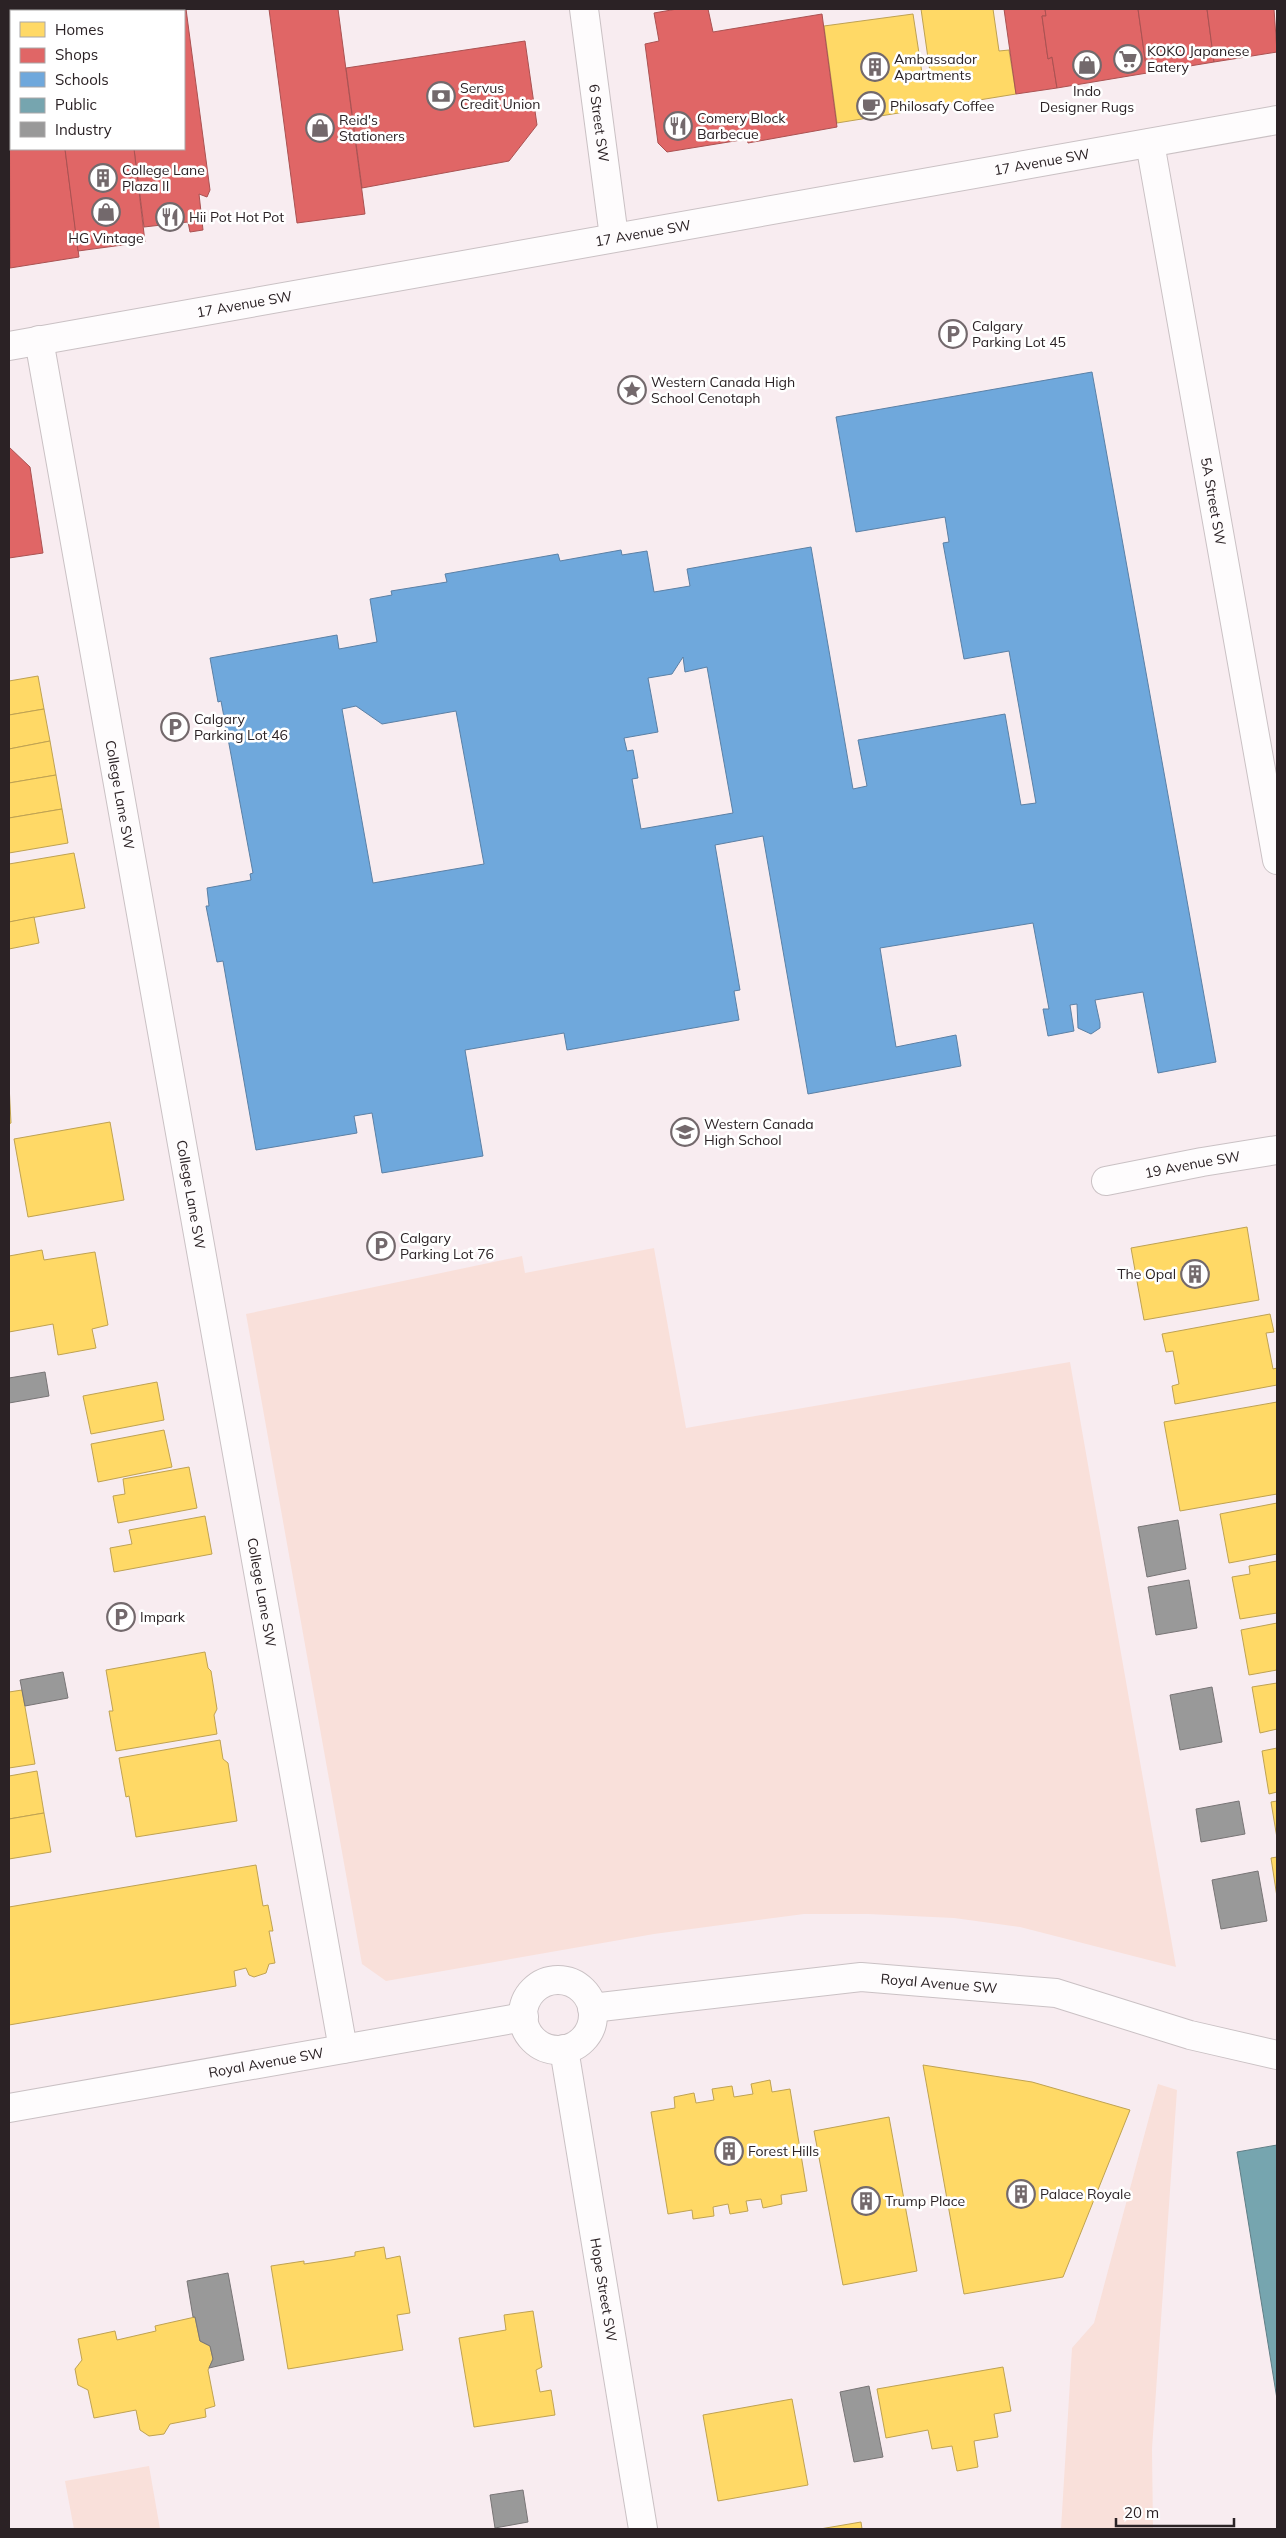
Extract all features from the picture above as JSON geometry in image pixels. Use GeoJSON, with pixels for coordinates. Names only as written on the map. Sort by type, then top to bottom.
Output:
{"type":"FeatureCollection","features":[{"type":"Feature","properties":{"kind":"street","name":"6 Street SW"},"geometry":{"type":"LineString","coordinates":[[584,9],[614,237]]}},
{"type":"Feature","properties":{"kind":"street","name":"17 Avenue SW"},"geometry":{"type":"LineString","coordinates":[[9,346],[1277,120]]}},
{"type":"Feature","properties":{"kind":"street","name":"5A Street SW"},"geometry":{"type":"LineString","coordinates":[[1150,143],[1277,860]]}},
{"type":"Feature","properties":{"kind":"street","name":"College Lane SW"},"geometry":{"type":"LineString","coordinates":[[39,340],[343,2049]]}},
{"type":"Feature","properties":{"kind":"street","name":"19 Avenue SW"},"geometry":{"type":"LineString","coordinates":[[1106,1181],[1202,1162],[1277,1150]]}},
{"type":"Feature","properties":{"kind":"street","name":"Royal Avenue SW"},"geometry":{"type":"LineString","coordinates":[[592,2008],[861,1977],[1056,1992],[1190,2035],[1277,2056]]}},
{"type":"Feature","properties":{"kind":"street"},"geometry":{"type":"LineString","coordinates":[[555,1980],[568,1981],[580,1987],[588,1997],[592,2008],[592,2022],[587,2035],[578,2044],[564,2049],[548,2048],[537,2042],[528,2032],[524,2017],[526,2003],[532,1992],[542,1984],[555,1980]]}},
{"type":"Feature","properties":{"kind":"street","name":"Royal Avenue SW"},"geometry":{"type":"LineString","coordinates":[[9,2108],[524,2017]]}},
{"type":"Feature","properties":{"kind":"street","name":"Hope Street SW"},"geometry":{"type":"LineString","coordinates":[[564,2049],[643,2529]]}},
{"type":"Feature","properties":{"kind":"shaded area"},"geometry":{"type":"Polygon","coordinates":[[[654,1248],[686,1428],[1070,1362],[1176,1967],[1020,1927],[954,1918],[868,1914],[804,1914],[654,1934],[386,1981],[362,1964],[246,1314],[522,1256],[525,1273],[654,1248]]]}},
{"type":"Feature","properties":{"kind":"shaded area"},"geometry":{"type":"Polygon","coordinates":[[[1158,2084],[1177,2090],[1152,2449],[1153,2529],[1061,2529],[1072,2348],[1094,2323],[1158,2084]]]}},
{"type":"Feature","properties":{"kind":"shaded area"},"geometry":{"type":"Polygon","coordinates":[[[149,2466],[160,2529],[74,2529],[65,2481],[149,2466]]]}},
{"type":"Feature","properties":{"kind":"building: Homes","name":"Ambassador Apartments"},"geometry":{"type":"Polygon","coordinates":[[[921,9],[993,9],[999,51],[1009,50],[1016,94],[837,123],[824,26],[913,14],[922,73],[930,72],[921,9]]]}},
{"type":"Feature","properties":{"kind":"building: Homes"},"geometry":{"type":"Polygon","coordinates":[[[38,676],[44,709],[9,715],[9,681],[38,676]]]}},
{"type":"Feature","properties":{"kind":"building: Homes"},"geometry":{"type":"Polygon","coordinates":[[[44,709],[50,741],[9,749],[9,715],[44,709]]]}},
{"type":"Feature","properties":{"kind":"building: Homes"},"geometry":{"type":"Polygon","coordinates":[[[50,741],[56,775],[9,783],[9,749],[50,741]]]}},
{"type":"Feature","properties":{"kind":"building: Homes"},"geometry":{"type":"Polygon","coordinates":[[[56,775],[62,809],[9,818],[9,783],[56,775]]]}},
{"type":"Feature","properties":{"kind":"building: Homes"},"geometry":{"type":"Polygon","coordinates":[[[62,809],[68,843],[9,853],[9,818],[62,809]]]}},
{"type":"Feature","properties":{"kind":"building: Homes"},"geometry":{"type":"Polygon","coordinates":[[[74,853],[85,908],[9,922],[9,864],[74,853]]]}},
{"type":"Feature","properties":{"kind":"building: Homes"},"geometry":{"type":"Polygon","coordinates":[[[34,917],[39,943],[9,949],[9,922],[34,917]]]}},
{"type":"Feature","properties":{"kind":"building: Homes"},"geometry":{"type":"Polygon","coordinates":[[[9,1084],[11,1123],[9,1124],[9,1084]]]}},
{"type":"Feature","properties":{"kind":"building: Homes"},"geometry":{"type":"Polygon","coordinates":[[[110,1122],[124,1200],[28,1217],[14,1139],[110,1122]]]}},
{"type":"Feature","properties":{"kind":"building: Homes","name":"The Opal"},"geometry":{"type":"Polygon","coordinates":[[[1247,1227],[1259,1300],[1144,1320],[1131,1248],[1247,1227]]]}},
{"type":"Feature","properties":{"kind":"building: Homes"},"geometry":{"type":"Polygon","coordinates":[[[42,1250],[44,1260],[95,1252],[108,1325],[92,1329],[96,1348],[58,1355],[53,1324],[9,1332],[9,1256],[42,1250]]]}},
{"type":"Feature","properties":{"kind":"building: Homes"},"geometry":{"type":"Polygon","coordinates":[[[1270,1314],[1274,1332],[1266,1333],[1273,1369],[1277,1368],[1277,1385],[1175,1404],[1172,1386],[1179,1384],[1173,1351],[1166,1352],[1162,1334],[1270,1314]]]}},
{"type":"Feature","properties":{"kind":"building: Homes"},"geometry":{"type":"Polygon","coordinates":[[[157,1382],[164,1420],[91,1434],[83,1396],[157,1382]]]}},
{"type":"Feature","properties":{"kind":"building: Homes"},"geometry":{"type":"Polygon","coordinates":[[[1277,1402],[1277,1494],[1180,1511],[1164,1422],[1277,1402]]]}},
{"type":"Feature","properties":{"kind":"building: Homes"},"geometry":{"type":"Polygon","coordinates":[[[164,1430],[172,1467],[98,1482],[91,1444],[164,1430]]]}},
{"type":"Feature","properties":{"kind":"building: Homes"},"geometry":{"type":"Polygon","coordinates":[[[189,1467],[197,1508],[118,1523],[113,1496],[125,1494],[123,1479],[189,1467]]]}},
{"type":"Feature","properties":{"kind":"building: Homes"},"geometry":{"type":"Polygon","coordinates":[[[1277,1503],[1277,1554],[1229,1563],[1220,1514],[1277,1503]]]}},
{"type":"Feature","properties":{"kind":"building: Homes"},"geometry":{"type":"Polygon","coordinates":[[[205,1516],[212,1554],[114,1572],[110,1548],[132,1544],[129,1530],[205,1516]]]}},
{"type":"Feature","properties":{"kind":"building: Homes"},"geometry":{"type":"Polygon","coordinates":[[[1277,1561],[1277,1613],[1240,1619],[1232,1577],[1250,1574],[1249,1566],[1277,1561]]]}},
{"type":"Feature","properties":{"kind":"building: Homes"},"geometry":{"type":"Polygon","coordinates":[[[1277,1623],[1277,1670],[1249,1675],[1241,1630],[1277,1623]]]}},
{"type":"Feature","properties":{"kind":"building: Homes"},"geometry":{"type":"Polygon","coordinates":[[[205,1652],[208,1668],[211,1671],[217,1709],[214,1715],[217,1734],[116,1751],[109,1711],[113,1711],[106,1670],[205,1652]]]}},
{"type":"Feature","properties":{"kind":"building: Homes"},"geometry":{"type":"Polygon","coordinates":[[[1277,1683],[1277,1729],[1260,1733],[1252,1687],[1277,1683]]]}},
{"type":"Feature","properties":{"kind":"building: Homes"},"geometry":{"type":"Polygon","coordinates":[[[22,1690],[35,1764],[9,1768],[9,1692],[22,1690]]]}},
{"type":"Feature","properties":{"kind":"building: Homes"},"geometry":{"type":"Polygon","coordinates":[[[220,1740],[223,1759],[228,1763],[237,1821],[136,1837],[129,1796],[126,1797],[119,1758],[220,1740]]]}},
{"type":"Feature","properties":{"kind":"building: Homes"},"geometry":{"type":"Polygon","coordinates":[[[1277,1748],[1277,1792],[1269,1794],[1262,1751],[1277,1748]]]}},
{"type":"Feature","properties":{"kind":"building: Homes"},"geometry":{"type":"Polygon","coordinates":[[[37,1771],[44,1813],[9,1819],[9,1776],[37,1771]]]}},
{"type":"Feature","properties":{"kind":"building: Homes"},"geometry":{"type":"Polygon","coordinates":[[[1277,1801],[1277,1838],[1271,1802],[1277,1801]]]}},
{"type":"Feature","properties":{"kind":"building: Homes"},"geometry":{"type":"Polygon","coordinates":[[[44,1813],[51,1852],[9,1859],[9,1819],[44,1813]]]}},
{"type":"Feature","properties":{"kind":"building: Homes"},"geometry":{"type":"Polygon","coordinates":[[[1277,1857],[1277,1897],[1271,1858],[1277,1857]]]}},
{"type":"Feature","properties":{"kind":"building: Homes"},"geometry":{"type":"Polygon","coordinates":[[[256,1865],[263,1906],[268,1905],[273,1931],[269,1931],[275,1963],[269,1964],[266,1973],[254,1977],[249,1975],[246,1968],[234,1971],[236,1986],[9,2025],[9,1907],[256,1865]]]}},
{"type":"Feature","properties":{"kind":"building: Homes","name":"Palace Royale"},"geometry":{"type":"Polygon","coordinates":[[[923,2065],[1032,2082],[1130,2110],[1063,2277],[964,2294],[923,2065]]]}},
{"type":"Feature","properties":{"kind":"building: Homes","name":"Forest Hills"},"geometry":{"type":"Polygon","coordinates":[[[770,2080],[772,2092],[790,2089],[807,2191],[781,2195],[782,2204],[763,2208],[761,2199],[746,2201],[748,2211],[730,2214],[728,2204],[713,2207],[714,2216],[693,2219],[692,2210],[668,2214],[651,2112],[675,2108],[674,2097],[694,2093],[696,2103],[714,2100],[712,2089],[732,2086],[734,2097],[753,2094],[751,2084],[770,2080]]]}},
{"type":"Feature","properties":{"kind":"building: Homes","name":"Trump Place"},"geometry":{"type":"Polygon","coordinates":[[[889,2117],[917,2271],[843,2285],[814,2131],[889,2117]]]}},
{"type":"Feature","properties":{"kind":"building: Homes"},"geometry":{"type":"Polygon","coordinates":[[[384,2247],[386,2259],[400,2256],[410,2313],[397,2315],[403,2350],[288,2369],[271,2266],[304,2261],[304,2264],[355,2256],[355,2252],[384,2247]]]}},
{"type":"Feature","properties":{"kind":"building: Homes"},"geometry":{"type":"Polygon","coordinates":[[[533,2311],[542,2367],[536,2370],[540,2392],[551,2390],[555,2415],[474,2427],[459,2338],[506,2330],[504,2315],[533,2311]]]}},
{"type":"Feature","properties":{"kind":"building: Homes"},"geometry":{"type":"Polygon","coordinates":[[[195,2317],[200,2341],[210,2346],[213,2359],[208,2370],[215,2406],[205,2409],[206,2417],[170,2424],[164,2434],[149,2436],[140,2430],[136,2410],[94,2418],[88,2390],[78,2385],[75,2369],[82,2360],[78,2339],[115,2331],[117,2340],[156,2331],[155,2326],[195,2317]]]}},
{"type":"Feature","properties":{"kind":"building: Homes"},"geometry":{"type":"Polygon","coordinates":[[[1003,2367],[1011,2411],[994,2414],[998,2437],[974,2441],[978,2467],[957,2471],[952,2446],[932,2449],[928,2430],[886,2438],[877,2389],[1003,2367]]]}},
{"type":"Feature","properties":{"kind":"building: Homes"},"geometry":{"type":"Polygon","coordinates":[[[792,2399],[808,2485],[718,2501],[703,2415],[792,2399]]]}},
{"type":"Feature","properties":{"kind":"building: Homes"},"geometry":{"type":"Polygon","coordinates":[[[861,2522],[862,2529],[820,2529],[861,2522]]]}},
{"type":"Feature","properties":{"kind":"building: Shops"},"geometry":{"type":"Polygon","coordinates":[[[9,9],[48,9],[10,10],[10,150],[65,150],[79,257],[10,268],[9,9]]]}},
{"type":"Feature","properties":{"kind":"building: Shops"},"geometry":{"type":"Polygon","coordinates":[[[186,9],[210,190],[207,197],[199,194],[203,230],[190,232],[188,222],[144,227],[134,150],[185,150],[185,10],[117,10],[186,9]]]}},
{"type":"Feature","properties":{"kind":"building: Shops","name":"Reid's Stationers"},"geometry":{"type":"Polygon","coordinates":[[[269,9],[338,9],[365,214],[297,223],[269,9]]]}},
{"type":"Feature","properties":{"kind":"building: Shops"},"geometry":{"type":"Polygon","coordinates":[[[677,9],[708,9],[713,32],[822,14],[837,127],[748,143],[747,139],[667,152],[658,143],[645,44],[659,41],[654,13],[677,9]]]}},
{"type":"Feature","properties":{"kind":"building: Shops"},"geometry":{"type":"Polygon","coordinates":[[[1004,9],[1045,9],[1046,16],[1042,16],[1048,59],[1052,57],[1057,88],[1016,94],[1004,9]]]}},
{"type":"Feature","properties":{"kind":"building: Shops"},"geometry":{"type":"Polygon","coordinates":[[[1045,9],[1138,9],[1147,73],[1057,88],[1052,57],[1048,59],[1042,16],[1046,16],[1045,9]]]}},
{"type":"Feature","properties":{"kind":"building: Shops"},"geometry":{"type":"Polygon","coordinates":[[[1138,9],[1207,9],[1214,62],[1147,73],[1138,9]]]}},
{"type":"Feature","properties":{"kind":"building: Shops"},"geometry":{"type":"Polygon","coordinates":[[[1207,9],[1274,9],[1277,52],[1214,62],[1207,9]]]}},
{"type":"Feature","properties":{"kind":"building: Shops","name":"Servus Credit Union"},"geometry":{"type":"Polygon","coordinates":[[[525,41],[537,125],[509,161],[362,188],[346,68],[525,41]]]}},
{"type":"Feature","properties":{"kind":"building: Shops","name":"College Lane Plaza II"},"geometry":{"type":"Polygon","coordinates":[[[65,150],[134,150],[145,242],[78,251],[65,150]]]}},
{"type":"Feature","properties":{"kind":"building: Shops"},"geometry":{"type":"Polygon","coordinates":[[[9,447],[30,467],[43,553],[9,558],[9,447]]]}},
{"type":"Feature","properties":{"kind":"building: Schools"},"geometry":{"type":"Polygon","coordinates":[[[1092,372],[1216,1062],[1158,1073],[1143,992],[1095,1000],[1100,1028],[1091,1034],[1078,1028],[1077,1004],[1070,1005],[1074,1031],[1048,1036],[1043,1009],[1049,1009],[1033,923],[880,948],[896,1047],[956,1035],[961,1066],[808,1094],[763,836],[715,845],[740,990],[734,991],[739,1020],[567,1050],[564,1033],[465,1050],[483,1156],[382,1173],[372,1113],[354,1116],[357,1133],[256,1150],[223,961],[217,962],[206,906],[209,906],[207,888],[251,880],[250,874],[253,873],[221,701],[218,702],[210,658],[337,635],[339,649],[377,642],[370,599],[392,595],[391,591],[447,582],[445,574],[558,554],[560,561],[621,550],[622,555],[647,551],[654,592],[690,586],[687,569],[811,547],[853,789],[867,786],[858,740],[1005,714],[1021,805],[1036,803],[1009,651],[964,659],[943,543],[949,542],[945,517],[856,532],[836,417],[1092,372]],[[683,657],[672,674],[648,678],[658,732],[624,738],[627,751],[633,750],[638,778],[632,779],[641,829],[733,813],[707,667],[685,672],[683,657]],[[356,706],[342,709],[373,883],[484,864],[456,711],[382,724],[356,706]]]}},
{"type":"Feature","properties":{"kind":"building: Public"},"geometry":{"type":"Polygon","coordinates":[[[1277,2145],[1277,2399],[1237,2152],[1277,2145]]]}},
{"type":"Feature","properties":{"kind":"building: Industry"},"geometry":{"type":"Polygon","coordinates":[[[45,1372],[49,1396],[9,1403],[9,1378],[45,1372]]]}},
{"type":"Feature","properties":{"kind":"building: Industry"},"geometry":{"type":"Polygon","coordinates":[[[1178,1520],[1186,1569],[1147,1577],[1138,1527],[1178,1520]]]}},
{"type":"Feature","properties":{"kind":"building: Industry"},"geometry":{"type":"Polygon","coordinates":[[[1189,1580],[1197,1628],[1156,1635],[1148,1587],[1189,1580]]]}},
{"type":"Feature","properties":{"kind":"building: Industry"},"geometry":{"type":"Polygon","coordinates":[[[63,1672],[68,1698],[25,1706],[20,1680],[63,1672]]]}},
{"type":"Feature","properties":{"kind":"building: Industry"},"geometry":{"type":"Polygon","coordinates":[[[1212,1687],[1222,1742],[1180,1750],[1170,1695],[1212,1687]]]}},
{"type":"Feature","properties":{"kind":"building: Industry"},"geometry":{"type":"Polygon","coordinates":[[[1239,1801],[1245,1834],[1201,1842],[1196,1809],[1239,1801]]]}},
{"type":"Feature","properties":{"kind":"building: Industry"},"geometry":{"type":"Polygon","coordinates":[[[1258,1871],[1267,1921],[1221,1929],[1212,1880],[1258,1871]]]}},
{"type":"Feature","properties":{"kind":"building: Industry"},"geometry":{"type":"Polygon","coordinates":[[[228,2273],[244,2360],[209,2368],[213,2359],[210,2346],[200,2341],[195,2317],[193,2317],[187,2281],[228,2273]]]}},
{"type":"Feature","properties":{"kind":"building: Industry"},"geometry":{"type":"Polygon","coordinates":[[[869,2386],[883,2457],[854,2462],[840,2392],[869,2386]]]}},
{"type":"Feature","properties":{"kind":"building: Industry"},"geometry":{"type":"Polygon","coordinates":[[[523,2490],[528,2522],[495,2528],[490,2495],[523,2490]]]}},
{"type":"Feature","properties":{"kind":"place","name":"KOKO Japanese Eatery"},"geometry":{"type":"Point","coordinates":[1128,59]}},
{"type":"Feature","properties":{"kind":"place","name":"Indo Designer Rugs"},"geometry":{"type":"Point","coordinates":[1087,65]}},
{"type":"Feature","properties":{"kind":"place","name":"Ambassador Apartments"},"geometry":{"type":"Point","coordinates":[875,67]}},
{"type":"Feature","properties":{"kind":"place","name":"Servus Credit Union"},"geometry":{"type":"Point","coordinates":[441,96]}},
{"type":"Feature","properties":{"kind":"place","name":"Philosafy Coffee"},"geometry":{"type":"Point","coordinates":[871,106]}},
{"type":"Feature","properties":{"kind":"place","name":"Comery Block Barbecue"},"geometry":{"type":"Point","coordinates":[678,126]}},
{"type":"Feature","properties":{"kind":"place","name":"Reid's Stationers"},"geometry":{"type":"Point","coordinates":[320,128]}},
{"type":"Feature","properties":{"kind":"place","name":"College Lane Plaza II"},"geometry":{"type":"Point","coordinates":[103,178]}},
{"type":"Feature","properties":{"kind":"place","name":"HG Vintage"},"geometry":{"type":"Point","coordinates":[106,212]}},
{"type":"Feature","properties":{"kind":"place","name":"Hii Pot Hot Pot"},"geometry":{"type":"Point","coordinates":[170,217]}},
{"type":"Feature","properties":{"kind":"place","name":"Calgary Parking Lot 45"},"geometry":{"type":"Point","coordinates":[953,334]}},
{"type":"Feature","properties":{"kind":"place","name":"Western Canada High School Cenotaph"},"geometry":{"type":"Point","coordinates":[632,390]}},
{"type":"Feature","properties":{"kind":"place","name":"Calgary Parking Lot 46"},"geometry":{"type":"Point","coordinates":[175,727]}},
{"type":"Feature","properties":{"kind":"place","name":"Western Canada High School"},"geometry":{"type":"Point","coordinates":[685,1132]}},
{"type":"Feature","properties":{"kind":"place","name":"Calgary Parking Lot 76"},"geometry":{"type":"Point","coordinates":[381,1246]}},
{"type":"Feature","properties":{"kind":"place","name":"The Opal"},"geometry":{"type":"Point","coordinates":[1195,1274]}},
{"type":"Feature","properties":{"kind":"place","name":"Impark"},"geometry":{"type":"Point","coordinates":[121,1617]}},
{"type":"Feature","properties":{"kind":"place","name":"Forest Hills"},"geometry":{"type":"Point","coordinates":[729,2151]}},
{"type":"Feature","properties":{"kind":"place","name":"Palace Royale"},"geometry":{"type":"Point","coordinates":[1021,2194]}},
{"type":"Feature","properties":{"kind":"place","name":"Trump Place"},"geometry":{"type":"Point","coordinates":[866,2201]}}]}
